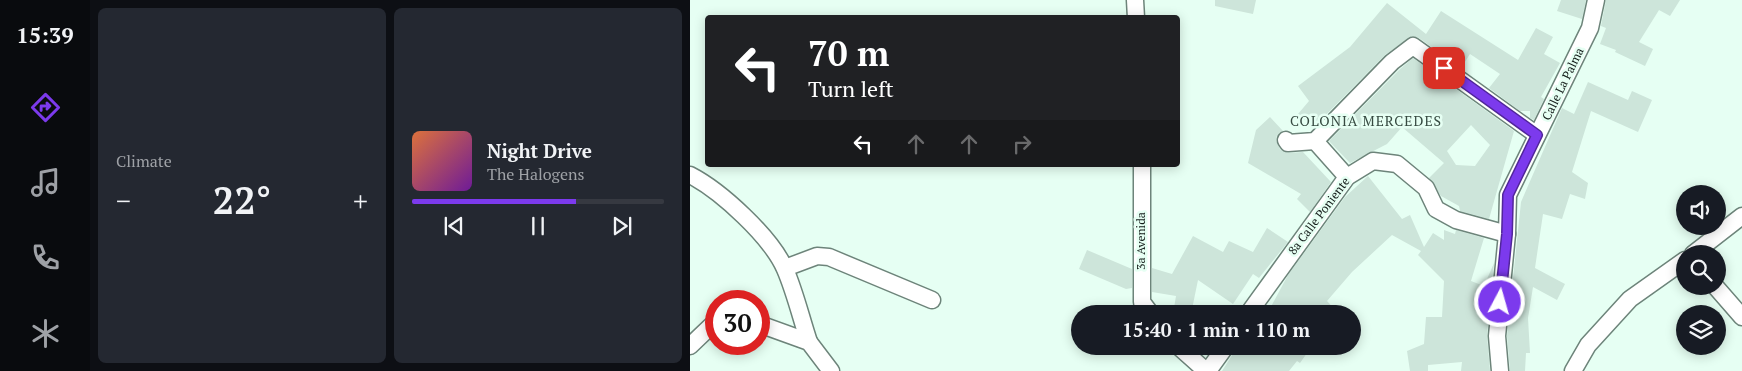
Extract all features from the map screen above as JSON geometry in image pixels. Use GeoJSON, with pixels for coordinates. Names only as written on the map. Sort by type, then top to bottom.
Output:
{"type":"FeatureCollection","features":[{"type":"Feature","properties":{"kind":"street"},"geometry":{"type":"LineString","coordinates":[[1134,0],[1136,15]]}},
{"type":"Feature","properties":{"kind":"street","name":"Calle La Palma"},"geometry":{"type":"LineString","coordinates":[[1500,371],[1497,336],[1507,234],[1508,195],[1590,28],[1596,0]]}},
{"type":"Feature","properties":{"kind":"street"},"geometry":{"type":"LineString","coordinates":[[1286,140],[1288,143],[1315,141],[1392,62],[1413,46],[1537,135]]}},
{"type":"Feature","properties":{"kind":"street"},"geometry":{"type":"LineString","coordinates":[[1315,141],[1347,177]]}},
{"type":"Feature","properties":{"kind":"street","name":"8a Calle Poniente"},"geometry":{"type":"LineString","coordinates":[[1255,305],[1347,177],[1373,161],[1398,164],[1426,188],[1436,209],[1456,220],[1507,234]]}},
{"type":"Feature","properties":{"kind":"street","name":"3a Avenida"},"geometry":{"type":"LineString","coordinates":[[1142,167],[1142,302],[1144,305]]}},
{"type":"Feature","properties":{"kind":"street"},"geometry":{"type":"LineString","coordinates":[[690,175],[709,184],[766,239],[785,268],[809,342],[831,371]]}},
{"type":"Feature","properties":{"kind":"street"},"geometry":{"type":"LineString","coordinates":[[1705,245],[1742,216]]}},
{"type":"Feature","properties":{"kind":"street"},"geometry":{"type":"LineString","coordinates":[[785,268],[817,256],[829,257],[932,300]]}},
{"type":"Feature","properties":{"kind":"street"},"geometry":{"type":"LineString","coordinates":[[1573,371],[1588,345],[1630,299],[1676,266]]}},
{"type":"Feature","properties":{"kind":"street"},"geometry":{"type":"LineString","coordinates":[[1723,295],[1742,317]]}},
{"type":"Feature","properties":{"kind":"street"},"geometry":{"type":"LineString","coordinates":[[770,328],[809,342]]}},
{"type":"Feature","properties":{"kind":"street"},"geometry":{"type":"LineString","coordinates":[[690,346],[705,332]]}},
{"type":"Feature","properties":{"kind":"street"},"geometry":{"type":"LineString","coordinates":[[1188,355],[1207,371],[1219,355]]}},
{"type":"Feature","properties":{"kind":"building"},"geometry":{"type":"Polygon","coordinates":[[[1215,0],[1256,0],[1253,14],[1215,6],[1215,0]]]}},
{"type":"Feature","properties":{"kind":"building"},"geometry":{"type":"Polygon","coordinates":[[[1561,0],[1586,0],[1582,19],[1557,11],[1561,0]]]}},
{"type":"Feature","properties":{"kind":"building"},"geometry":{"type":"Polygon","coordinates":[[[1606,0],[1680,0],[1670,16],[1659,10],[1639,42],[1653,49],[1645,66],[1615,52],[1616,50],[1600,44],[1606,28],[1601,26],[1606,0]]]}},
{"type":"Feature","properties":{"kind":"building"},"geometry":{"type":"Polygon","coordinates":[[[1387,3],[1426,34],[1441,11],[1518,60],[1536,28],[1553,37],[1544,54],[1560,63],[1541,97],[1544,99],[1534,120],[1530,118],[1530,111],[1520,111],[1489,88],[1500,74],[1470,54],[1461,68],[1419,38],[1412,36],[1385,55],[1313,128],[1298,114],[1309,101],[1298,86],[1350,47],[1387,3]]]}},
{"type":"Feature","properties":{"kind":"building"},"geometry":{"type":"Polygon","coordinates":[[[1413,58],[1514,131],[1489,219],[1460,211],[1459,206],[1441,196],[1429,178],[1444,163],[1402,127],[1387,144],[1350,163],[1329,141],[1413,58]],[[1471,125],[1447,151],[1456,165],[1475,166],[1490,145],[1471,125]]]}},
{"type":"Feature","properties":{"kind":"building"},"geometry":{"type":"Polygon","coordinates":[[[1588,82],[1628,100],[1632,91],[1652,100],[1638,132],[1591,111],[1572,172],[1588,183],[1585,199],[1570,194],[1562,219],[1543,214],[1535,268],[1565,284],[1557,300],[1533,287],[1528,318],[1530,353],[1526,353],[1525,371],[1510,371],[1507,336],[1521,202],[1562,108],[1574,114],[1588,82]]]}},
{"type":"Feature","properties":{"kind":"building"},"geometry":{"type":"Polygon","coordinates":[[[1270,117],[1283,131],[1277,135],[1276,140],[1280,149],[1288,153],[1303,152],[1331,182],[1310,212],[1297,199],[1301,194],[1248,163],[1256,130],[1270,117]]]}},
{"type":"Feature","properties":{"kind":"building"},"geometry":{"type":"Polygon","coordinates":[[[1368,176],[1402,219],[1410,215],[1424,247],[1433,233],[1444,240],[1444,230],[1455,234],[1456,230],[1484,238],[1471,281],[1484,286],[1494,263],[1487,335],[1490,371],[1461,371],[1462,362],[1428,365],[1428,371],[1410,371],[1407,351],[1424,344],[1426,317],[1442,317],[1444,281],[1418,255],[1421,251],[1392,235],[1352,272],[1327,301],[1331,305],[1272,305],[1288,275],[1345,197],[1368,176]]]}},
{"type":"Feature","properties":{"kind":"building"},"geometry":{"type":"Polygon","coordinates":[[[1267,228],[1288,242],[1259,278],[1253,274],[1233,304],[1198,280],[1193,305],[1174,305],[1176,296],[1152,292],[1152,268],[1172,274],[1193,236],[1223,252],[1229,241],[1253,252],[1267,228]]]}},
{"type":"Feature","properties":{"kind":"building"},"geometry":{"type":"Polygon","coordinates":[[[1087,250],[1132,269],[1132,288],[1126,289],[1079,269],[1087,250]]]}},
{"type":"Feature","properties":{"kind":"building"},"geometry":{"type":"Polygon","coordinates":[[[1232,355],[1306,355],[1300,363],[1297,361],[1289,371],[1222,371],[1232,355]]]}},
{"type":"Feature","properties":{"kind":"district","name":"COLONIA MERCEDES"},"geometry":{"type":"Point","coordinates":[1366,121]}},
{"type":"Feature","properties":{"kind":"route"},"geometry":{"type":"LineString","coordinates":[[1444,68],[1537,135],[1508,195],[1507,234],[1500,302]]}}]}
